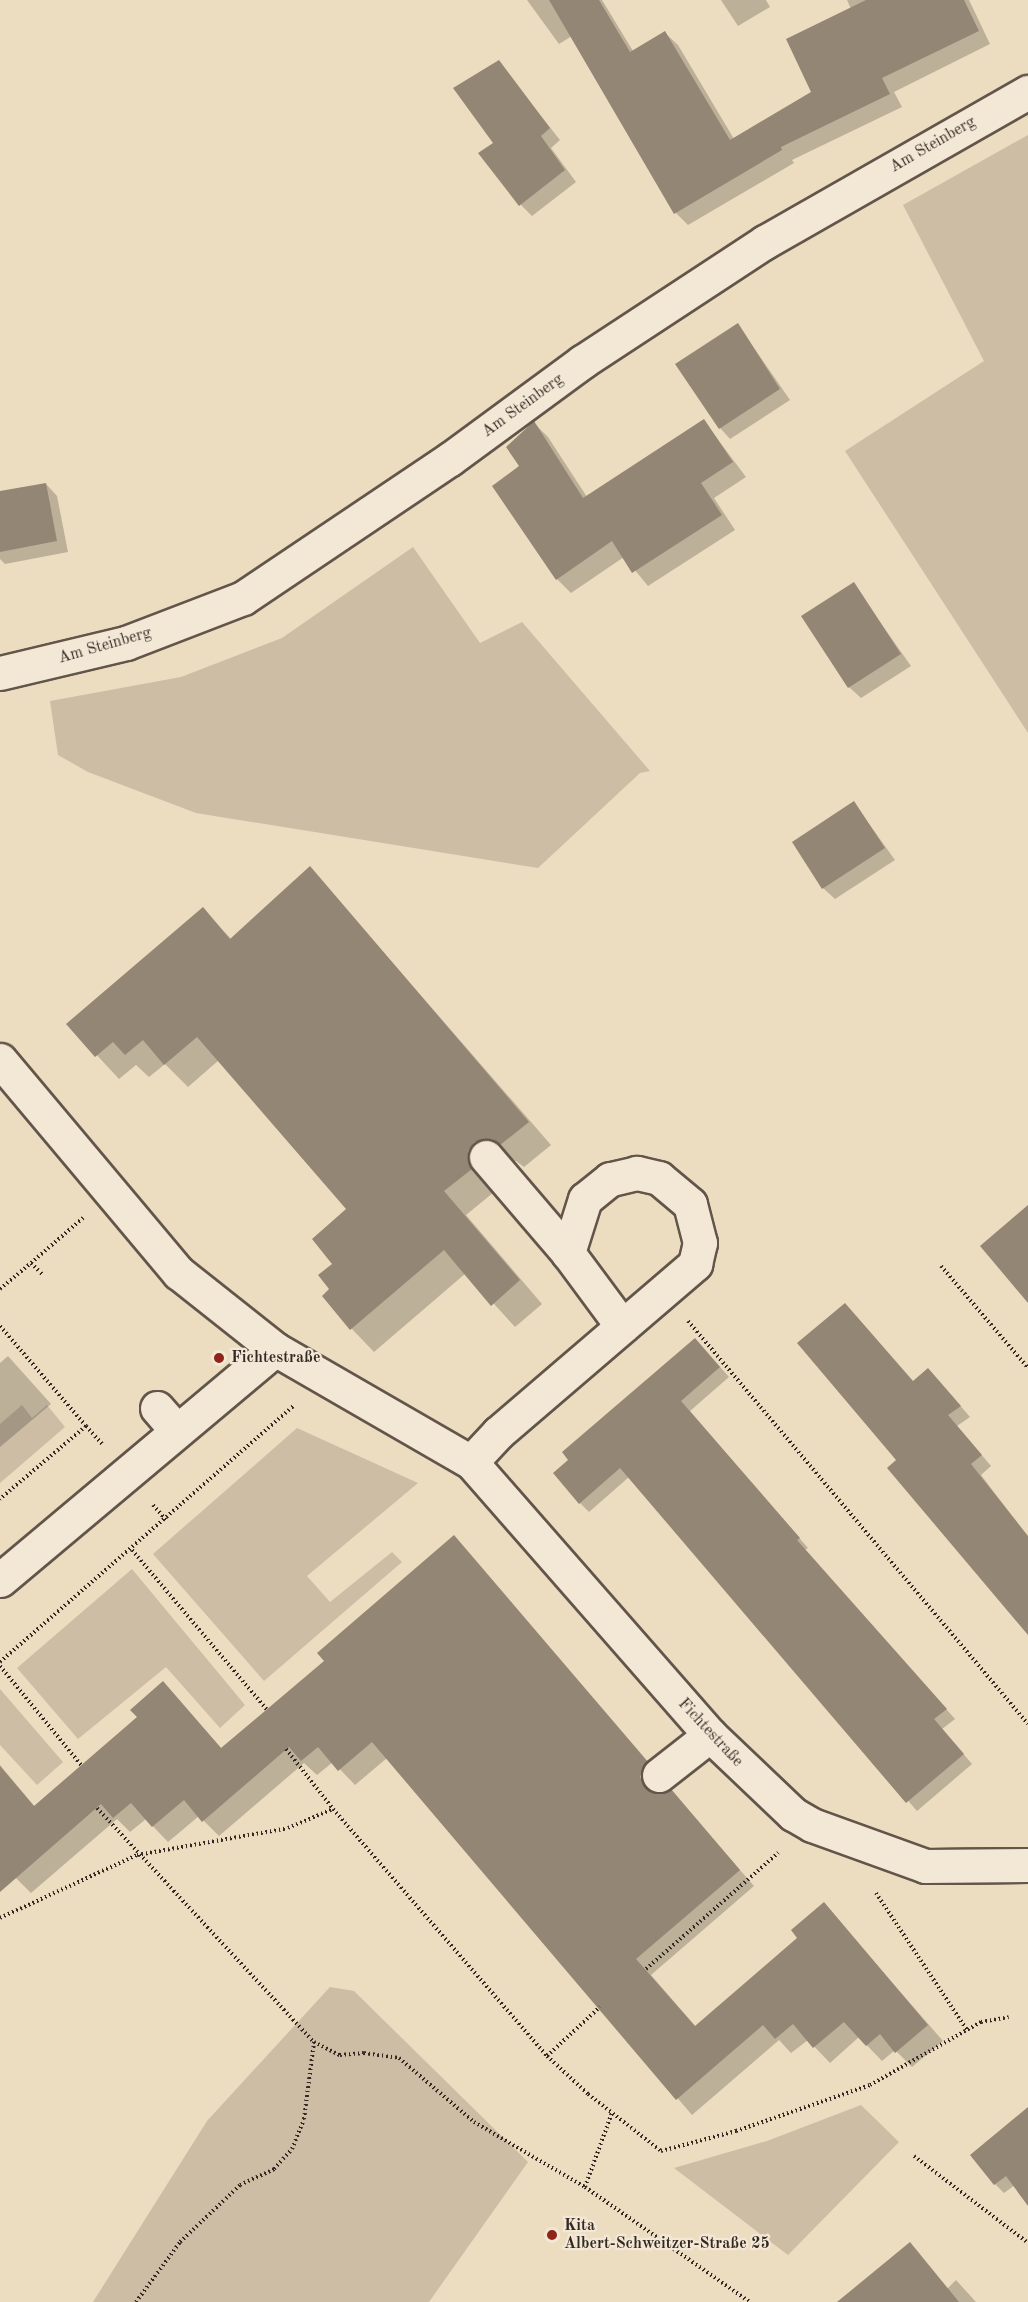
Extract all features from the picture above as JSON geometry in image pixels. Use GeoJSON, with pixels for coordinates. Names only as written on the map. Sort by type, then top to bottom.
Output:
{"type":"FeatureCollection","features":[{"type":"Feature","properties":{"kind":"street","name":"Am Steinberg"},"geometry":{"type":"LineString","coordinates":[[0,674],[126,643],[243,598],[450,459],[582,362],[765,242],[1028,92]]}},
{"type":"Feature","properties":{"kind":"street","name":"Fichtestraße"},"geometry":{"type":"LineString","coordinates":[[0,1060],[179,1273],[275,1349],[323,1380],[471,1462],[710,1735],[793,1814],[845,1837],[925,1866],[1028,1865]]}},
{"type":"Feature","properties":{"kind":"street"},"geometry":{"type":"LineString","coordinates":[[486,1157],[568,1253],[622,1326]]}},
{"type":"Feature","properties":{"kind":"street"},"geometry":{"type":"LineString","coordinates":[[471,1462],[498,1433],[695,1264],[700,1242],[690,1203],[658,1178],[637,1173],[610,1179],[585,1199],[568,1253]]}},
{"type":"Feature","properties":{"kind":"street"},"geometry":{"type":"LineString","coordinates":[[0,1580],[167,1419],[275,1349]]}},
{"type":"Feature","properties":{"kind":"street"},"geometry":{"type":"LineString","coordinates":[[659,1775],[710,1735]]}},
{"type":"Feature","properties":{"kind":"path"},"geometry":{"type":"LineString","coordinates":[[0,1290],[85,1217]]}},
{"type":"Feature","properties":{"kind":"path"},"geometry":{"type":"LineString","coordinates":[[31,1263],[42,1274]]}},
{"type":"Feature","properties":{"kind":"path"},"geometry":{"type":"LineString","coordinates":[[941,1266],[1028,1368]]}},
{"type":"Feature","properties":{"kind":"path"},"geometry":{"type":"LineString","coordinates":[[663,1291],[1028,1724]]}},
{"type":"Feature","properties":{"kind":"path"},"geometry":{"type":"LineString","coordinates":[[0,1326],[86,1426],[0,1499]]}},
{"type":"Feature","properties":{"kind":"path"},"geometry":{"type":"LineString","coordinates":[[81,1765],[0,1664],[323,1380]]}},
{"type":"Feature","properties":{"kind":"path"},"geometry":{"type":"LineString","coordinates":[[132,1550],[267,1710]]}},
{"type":"Feature","properties":{"kind":"path"},"geometry":{"type":"LineString","coordinates":[[286,1749],[333,1809],[547,2056],[612,2113],[661,2151],[736,2131],[870,2085],[981,2022],[1009,2017]]}},
{"type":"Feature","properties":{"kind":"path"},"geometry":{"type":"LineString","coordinates":[[98,1808],[137,1855],[314,2042],[340,2055],[364,2053],[399,2058],[474,2122],[585,2187],[750,2302]]}},
{"type":"Feature","properties":{"kind":"path"},"geometry":{"type":"LineString","coordinates":[[0,1918],[137,1855],[288,1828],[333,1809]]}},
{"type":"Feature","properties":{"kind":"path"},"geometry":{"type":"LineString","coordinates":[[646,1969],[780,1851],[793,1814]]}},
{"type":"Feature","properties":{"kind":"path"},"geometry":{"type":"LineString","coordinates":[[845,1837],[876,1893],[967,2030]]}},
{"type":"Feature","properties":{"kind":"path"},"geometry":{"type":"LineString","coordinates":[[547,2056],[600,2007]]}},
{"type":"Feature","properties":{"kind":"path"},"geometry":{"type":"LineString","coordinates":[[136,2302],[180,2242],[240,2185],[274,2169],[292,2149],[304,2119],[314,2042]]}},
{"type":"Feature","properties":{"kind":"path"},"geometry":{"type":"LineString","coordinates":[[585,2187],[612,2113]]}},
{"type":"Feature","properties":{"kind":"path"},"geometry":{"type":"LineString","coordinates":[[914,2156],[1028,2243]]}},
{"type":"Feature","properties":{"kind":"shaded area"},"geometry":{"type":"Polygon","coordinates":[[[1028,135],[1028,733],[845,451],[984,361],[903,205],[1028,135]]]}},
{"type":"Feature","properties":{"kind":"shaded area"},"geometry":{"type":"Polygon","coordinates":[[[413,547],[480,643],[522,622],[650,771],[640,773],[538,868],[196,813],[88,772],[58,755],[50,701],[181,677],[282,638],[413,547]]]}},
{"type":"Feature","properties":{"kind":"shaded area"},"geometry":{"type":"Polygon","coordinates":[[[22,1405],[32,1418],[47,1405],[65,1427],[0,1483],[0,1424],[22,1405]]]}},
{"type":"Feature","properties":{"kind":"shaded area"},"geometry":{"type":"Polygon","coordinates":[[[297,1428],[418,1483],[307,1576],[330,1602],[392,1552],[402,1562],[264,1681],[153,1554],[297,1428]]]}},
{"type":"Feature","properties":{"kind":"shaded area"},"geometry":{"type":"Polygon","coordinates":[[[132,1569],[245,1705],[220,1728],[166,1667],[78,1739],[17,1668],[132,1569]]]}},
{"type":"Feature","properties":{"kind":"shaded area"},"geometry":{"type":"Polygon","coordinates":[[[0,1689],[63,1762],[37,1785],[0,1745],[0,1689]]]}},
{"type":"Feature","properties":{"kind":"shaded area"},"geometry":{"type":"Polygon","coordinates":[[[330,1987],[354,1991],[528,2162],[429,2302],[93,2302],[207,2121],[330,1987]]]}},
{"type":"Feature","properties":{"kind":"shaded area"},"geometry":{"type":"Polygon","coordinates":[[[861,2105],[899,2142],[788,2255],[674,2168],[767,2141],[861,2105]]]}},
{"type":"Feature","properties":{"kind":"building"},"geometry":{"type":"Polygon","coordinates":[[[549,0],[599,0],[630,52],[665,31],[730,140],[811,92],[786,39],[866,0],[964,0],[979,31],[882,78],[890,94],[781,147],[782,150],[674,214],[549,0]]]}},
{"type":"Feature","properties":{"kind":"building"},"geometry":{"type":"Polygon","coordinates":[[[499,60],[550,128],[541,136],[565,170],[519,206],[478,153],[493,143],[453,88],[499,60]]]}},
{"type":"Feature","properties":{"kind":"building"},"geometry":{"type":"Polygon","coordinates":[[[738,323],[780,389],[719,429],[675,364],[738,323]]]}},
{"type":"Feature","properties":{"kind":"building"},"geometry":{"type":"Polygon","coordinates":[[[704,419],[733,462],[701,483],[722,515],[632,573],[612,541],[556,580],[492,486],[519,466],[506,447],[534,421],[583,498],[704,419]]]}},
{"type":"Feature","properties":{"kind":"building"},"geometry":{"type":"Polygon","coordinates":[[[46,483],[57,541],[0,552],[0,491],[46,483]]]}},
{"type":"Feature","properties":{"kind":"building"},"geometry":{"type":"Polygon","coordinates":[[[854,582],[901,654],[848,688],[801,616],[854,582]]]}},
{"type":"Feature","properties":{"kind":"building"},"geometry":{"type":"Polygon","coordinates":[[[854,801],[885,848],[822,889],[792,842],[854,801]]]}},
{"type":"Feature","properties":{"kind":"building"},"geometry":{"type":"Polygon","coordinates":[[[310,866],[529,1122],[500,1145],[492,1139],[474,1142],[468,1151],[472,1169],[444,1191],[520,1280],[491,1306],[444,1250],[350,1330],[322,1296],[329,1289],[318,1275],[332,1264],[312,1239],[346,1209],[197,1037],[164,1065],[143,1040],[125,1055],[113,1042],[95,1057],[66,1024],[203,907],[230,939],[310,866]]]}},
{"type":"Feature","properties":{"kind":"building"},"geometry":{"type":"Polygon","coordinates":[[[1028,1205],[1028,1303],[980,1246],[1028,1205]]]}},
{"type":"Feature","properties":{"kind":"building"},"geometry":{"type":"Polygon","coordinates":[[[845,1303],[913,1381],[928,1368],[961,1406],[948,1415],[982,1455],[971,1464],[1028,1536],[1028,1635],[887,1468],[896,1460],[797,1343],[845,1303]]]}},
{"type":"Feature","properties":{"kind":"building"},"geometry":{"type":"Polygon","coordinates":[[[695,1338],[720,1367],[681,1401],[800,1538],[797,1540],[947,1709],[934,1719],[964,1754],[906,1803],[620,1468],[579,1504],[553,1473],[568,1460],[562,1452],[695,1338]]]}},
{"type":"Feature","properties":{"kind":"building"},"geometry":{"type":"Polygon","coordinates":[[[454,1535],[647,1761],[640,1777],[645,1787],[661,1794],[671,1789],[740,1870],[636,1959],[695,2026],[797,1938],[791,1930],[824,1902],[928,2025],[895,2053],[880,2034],[866,2046],[844,2022],[813,2048],[793,2024],[775,2039],[763,2025],[676,2100],[372,1742],[338,1771],[318,1747],[301,1761],[289,1747],[202,1822],[184,1800],[152,1827],[131,1803],[113,1818],[101,1804],[0,1892],[0,1766],[34,1806],[137,1717],[130,1710],[163,1681],[221,1748],[324,1661],[317,1653],[454,1535]]]}},
{"type":"Feature","properties":{"kind":"building"},"geometry":{"type":"Polygon","coordinates":[[[1028,2107],[1028,2206],[1006,2176],[994,2185],[970,2155],[1028,2107]]]}},
{"type":"Feature","properties":{"kind":"building"},"geometry":{"type":"Polygon","coordinates":[[[910,2242],[959,2302],[837,2302],[910,2242]]]}},
{"type":"Feature","properties":{"kind":"place","name":"Fichtestraße"},"geometry":{"type":"Point","coordinates":[219,1358]}},
{"type":"Feature","properties":{"kind":"place","name":"Kita Albert-Schweitzer-Straße 25"},"geometry":{"type":"Point","coordinates":[552,2235]}}]}
